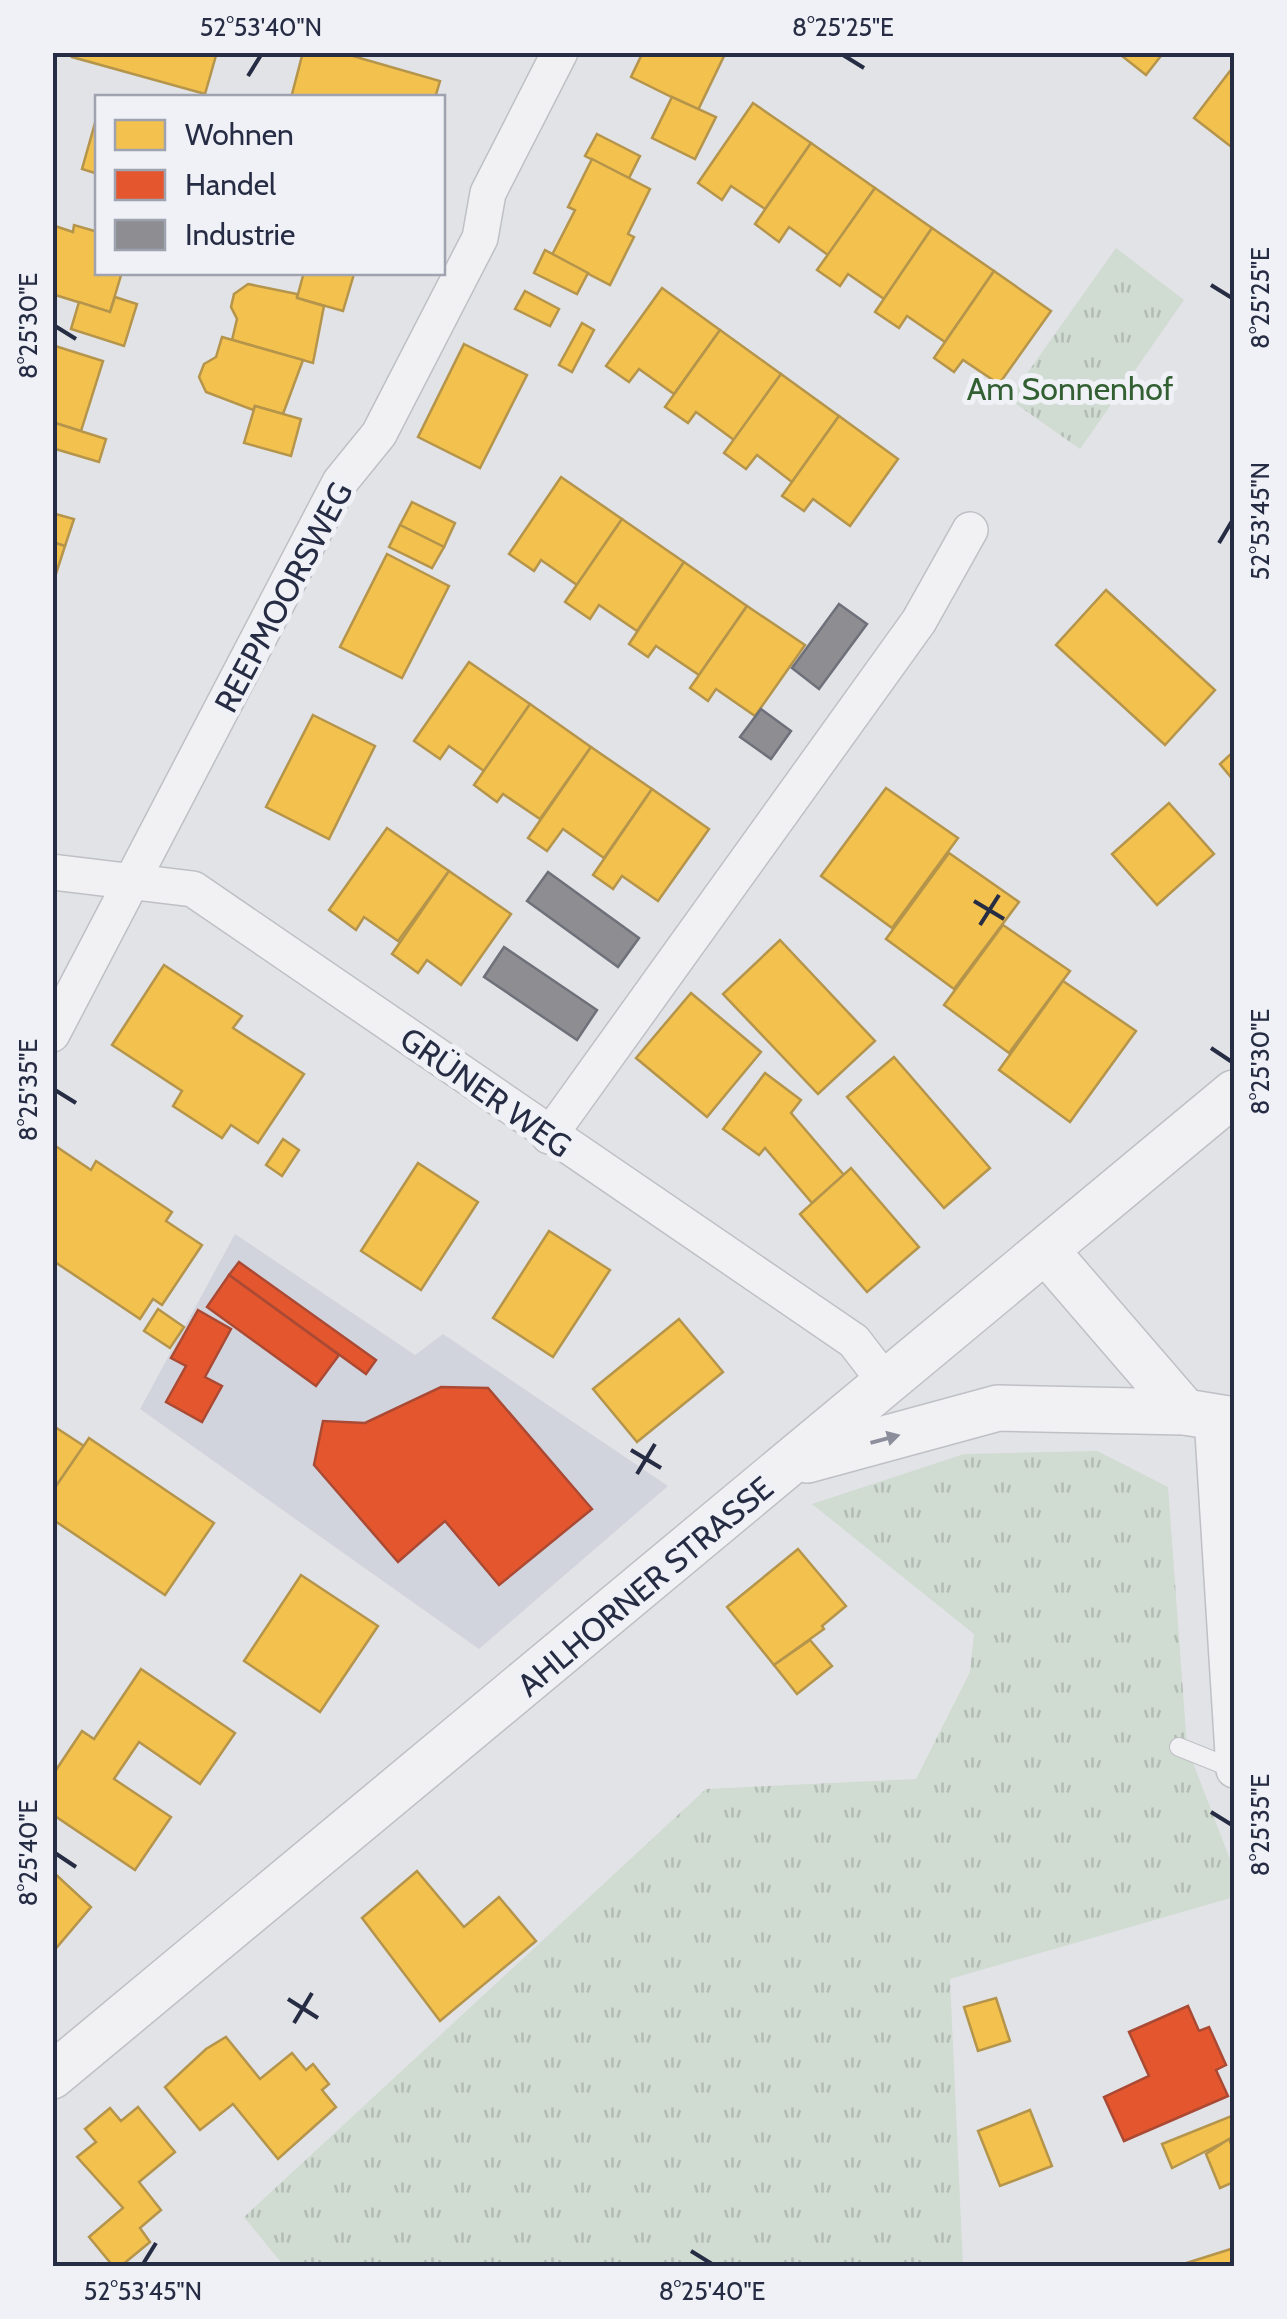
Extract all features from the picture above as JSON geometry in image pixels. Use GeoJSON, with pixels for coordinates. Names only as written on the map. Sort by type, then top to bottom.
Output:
{"type":"FeatureCollection","features":[{"type":"Feature","properties":{"kind":"street","name":"REEPMOORSWEG"},"geometry":{"type":"LineString","coordinates":[[52,1034],[340,482],[379,434],[480,238],[488,194],[560,52]]}},
{"type":"Feature","properties":{"kind":"street"},"geometry":{"type":"LineString","coordinates":[[549,1136],[918,621],[970,530]]}},
{"type":"Feature","properties":{"kind":"street","name":"GRÜNER WEG"},"geometry":{"type":"LineString","coordinates":[[52,872],[193,889],[854,1341],[887,1384]]}},
{"type":"Feature","properties":{"kind":"street","name":"AHLHORNER STRASSE"},"geometry":{"type":"LineString","coordinates":[[52,2076],[1234,1092]]}},
{"type":"Feature","properties":{"kind":"street"},"geometry":{"type":"LineString","coordinates":[[1046,1251],[1211,1416],[1234,1769]]}},
{"type":"Feature","properties":{"kind":"street"},"geometry":{"type":"LineString","coordinates":[[790,1465],[998,1408],[1211,1416]]}},
{"type":"Feature","properties":{"kind":"lane"},"geometry":{"type":"LineString","coordinates":[[1179,1747],[1234,1769]]}},
{"type":"Feature","properties":{"kind":"shaded area"},"geometry":{"type":"Polygon","coordinates":[[[235,1234],[415,1355],[443,1334],[668,1486],[479,1649],[140,1409],[235,1234]]]}},
{"type":"Feature","properties":{"kind":"green space","name":"Am Sonnenhof"},"geometry":{"type":"Polygon","coordinates":[[[1116,248],[1184,300],[1080,449],[1009,399],[1116,248]]]}},
{"type":"Feature","properties":{"kind":"green space"},"geometry":{"type":"Polygon","coordinates":[[[1097,1451],[1168,1487],[1187,1747],[1234,1870],[1234,1897],[950,1979],[963,2266],[284,2266],[244,2217],[706,1789],[916,1779],[970,1672],[974,1634],[812,1504],[964,1454],[1097,1451]]]}},
{"type":"Feature","properties":{"kind":"building: Wohnen"},"geometry":{"type":"Polygon","coordinates":[[[73,52],[217,52],[205,94],[72,57],[73,52]]]}},
{"type":"Feature","properties":{"kind":"building: Wohnen"},"geometry":{"type":"Polygon","coordinates":[[[303,52],[339,52],[440,81],[436,95],[292,95],[303,52]]]}},
{"type":"Feature","properties":{"kind":"building: Wohnen"},"geometry":{"type":"Polygon","coordinates":[[[643,52],[726,52],[698,110],[631,77],[643,52]]]}},
{"type":"Feature","properties":{"kind":"building: Wohnen"},"geometry":{"type":"Polygon","coordinates":[[[1117,52],[1164,52],[1146,75],[1117,52]]]}},
{"type":"Feature","properties":{"kind":"building: Wohnen"},"geometry":{"type":"Polygon","coordinates":[[[1230,71],[1234,74],[1234,149],[1194,118],[1230,71]]]}},
{"type":"Feature","properties":{"kind":"building: Wohnen"},"geometry":{"type":"Polygon","coordinates":[[[672,97],[716,117],[695,159],[652,138],[672,97]]]}},
{"type":"Feature","properties":{"kind":"building: Wohnen"},"geometry":{"type":"Polygon","coordinates":[[[753,103],[811,143],[765,209],[731,186],[722,200],[698,183],[753,103]]]}},
{"type":"Feature","properties":{"kind":"building: Wohnen"},"geometry":{"type":"Polygon","coordinates":[[[95,123],[95,173],[82,169],[95,123]]]}},
{"type":"Feature","properties":{"kind":"building: Wohnen"},"geometry":{"type":"Polygon","coordinates":[[[597,134],[640,156],[629,178],[585,156],[597,134]]]}},
{"type":"Feature","properties":{"kind":"building: Wohnen"},"geometry":{"type":"Polygon","coordinates":[[[811,143],[875,188],[828,255],[789,227],[779,242],[755,224],[811,143]]]}},
{"type":"Feature","properties":{"kind":"building: Wohnen"},"geometry":{"type":"Polygon","coordinates":[[[592,159],[650,189],[628,234],[634,237],[610,285],[552,255],[575,210],[568,207],[592,159]]]}},
{"type":"Feature","properties":{"kind":"building: Wohnen"},"geometry":{"type":"Polygon","coordinates":[[[875,188],[932,228],[884,299],[848,274],[840,286],[817,270],[875,188]]]}},
{"type":"Feature","properties":{"kind":"building: Wohnen"},"geometry":{"type":"Polygon","coordinates":[[[52,225],[73,232],[74,225],[95,231],[95,275],[121,275],[110,312],[52,294],[52,225]]]}},
{"type":"Feature","properties":{"kind":"building: Wohnen"},"geometry":{"type":"Polygon","coordinates":[[[932,228],[994,271],[945,342],[907,316],[899,328],[875,312],[932,228]]]}},
{"type":"Feature","properties":{"kind":"building: Wohnen"},"geometry":{"type":"Polygon","coordinates":[[[545,250],[588,273],[577,294],[534,273],[545,250]]]}},
{"type":"Feature","properties":{"kind":"building: Wohnen"},"geometry":{"type":"Polygon","coordinates":[[[994,271],[1051,311],[999,384],[963,360],[954,372],[934,358],[994,271]]]}},
{"type":"Feature","properties":{"kind":"building: Wohnen"},"geometry":{"type":"Polygon","coordinates":[[[303,275],[354,275],[343,311],[297,298],[303,275]]]}},
{"type":"Feature","properties":{"kind":"building: Wohnen"},"geometry":{"type":"Polygon","coordinates":[[[248,284],[297,294],[297,298],[324,306],[313,363],[232,340],[237,319],[231,307],[234,294],[248,284]]]}},
{"type":"Feature","properties":{"kind":"building: Wohnen"},"geometry":{"type":"Polygon","coordinates":[[[662,288],[720,330],[674,394],[639,369],[629,382],[606,366],[662,288]]]}},
{"type":"Feature","properties":{"kind":"building: Wohnen"},"geometry":{"type":"Polygon","coordinates":[[[525,291],[559,309],[550,326],[515,309],[525,291]]]}},
{"type":"Feature","properties":{"kind":"building: Wohnen"},"geometry":{"type":"Polygon","coordinates":[[[115,297],[137,304],[124,346],[71,329],[79,302],[110,312],[115,297]]]}},
{"type":"Feature","properties":{"kind":"building: Wohnen"},"geometry":{"type":"Polygon","coordinates":[[[582,323],[594,330],[572,372],[559,365],[582,323]]]}},
{"type":"Feature","properties":{"kind":"building: Wohnen"},"geometry":{"type":"Polygon","coordinates":[[[720,330],[781,374],[734,440],[696,412],[688,423],[665,407],[720,330]]]}},
{"type":"Feature","properties":{"kind":"building: Wohnen"},"geometry":{"type":"Polygon","coordinates":[[[222,337],[303,360],[283,414],[255,406],[253,410],[206,392],[199,377],[204,364],[216,357],[222,337]]]}},
{"type":"Feature","properties":{"kind":"building: Wohnen"},"geometry":{"type":"Polygon","coordinates":[[[464,344],[527,375],[480,468],[418,437],[464,344]]]}},
{"type":"Feature","properties":{"kind":"building: Wohnen"},"geometry":{"type":"Polygon","coordinates":[[[52,345],[103,361],[81,431],[52,422],[52,345]]]}},
{"type":"Feature","properties":{"kind":"building: Wohnen"},"geometry":{"type":"Polygon","coordinates":[[[781,374],[839,416],[792,482],[757,455],[746,469],[724,453],[781,374]]]}},
{"type":"Feature","properties":{"kind":"building: Wohnen"},"geometry":{"type":"Polygon","coordinates":[[[255,406],[301,419],[291,456],[244,443],[255,406]]]}},
{"type":"Feature","properties":{"kind":"building: Wohnen"},"geometry":{"type":"Polygon","coordinates":[[[839,416],[898,459],[850,526],[813,499],[804,511],[782,496],[839,416]]]}},
{"type":"Feature","properties":{"kind":"building: Wohnen"},"geometry":{"type":"Polygon","coordinates":[[[52,422],[106,439],[99,462],[52,448],[52,422]]]}},
{"type":"Feature","properties":{"kind":"building: Wohnen"},"geometry":{"type":"Polygon","coordinates":[[[561,477],[622,519],[577,585],[541,560],[534,571],[509,554],[561,477]]]}},
{"type":"Feature","properties":{"kind":"building: Wohnen"},"geometry":{"type":"Polygon","coordinates":[[[412,502],[455,523],[444,547],[400,525],[412,502]]]}},
{"type":"Feature","properties":{"kind":"building: Wohnen"},"geometry":{"type":"Polygon","coordinates":[[[52,513],[74,519],[65,546],[52,542],[52,513]]]}},
{"type":"Feature","properties":{"kind":"building: Wohnen"},"geometry":{"type":"Polygon","coordinates":[[[622,519],[684,562],[637,631],[599,605],[590,619],[565,602],[622,519]]]}},
{"type":"Feature","properties":{"kind":"building: Wohnen"},"geometry":{"type":"Polygon","coordinates":[[[400,525],[444,547],[432,568],[389,547],[400,525]]]}},
{"type":"Feature","properties":{"kind":"building: Wohnen"},"geometry":{"type":"Polygon","coordinates":[[[52,542],[65,546],[54,580],[52,579],[52,542]]]}},
{"type":"Feature","properties":{"kind":"building: Wohnen"},"geometry":{"type":"Polygon","coordinates":[[[387,554],[449,586],[402,678],[340,647],[387,554]]]}},
{"type":"Feature","properties":{"kind":"building: Wohnen"},"geometry":{"type":"Polygon","coordinates":[[[684,562],[747,606],[699,675],[656,646],[648,657],[629,644],[684,562]]]}},
{"type":"Feature","properties":{"kind":"building: Wohnen"},"geometry":{"type":"Polygon","coordinates":[[[1106,590],[1215,690],[1165,745],[1056,645],[1106,590]]]}},
{"type":"Feature","properties":{"kind":"building: Wohnen"},"geometry":{"type":"Polygon","coordinates":[[[747,606],[805,645],[755,716],[716,689],[708,701],[690,688],[747,606]]]}},
{"type":"Feature","properties":{"kind":"building: Wohnen"},"geometry":{"type":"Polygon","coordinates":[[[469,662],[530,704],[484,771],[449,746],[440,759],[414,741],[469,662]]]}},
{"type":"Feature","properties":{"kind":"building: Wohnen"},"geometry":{"type":"Polygon","coordinates":[[[530,704],[591,747],[540,819],[503,794],[497,802],[474,785],[530,704]]]}},
{"type":"Feature","properties":{"kind":"building: Wohnen"},"geometry":{"type":"Polygon","coordinates":[[[313,715],[375,746],[329,839],[266,807],[313,715]]]}},
{"type":"Feature","properties":{"kind":"building: Wohnen"},"geometry":{"type":"Polygon","coordinates":[[[591,747],[652,789],[604,858],[563,829],[547,851],[528,838],[591,747]]]}},
{"type":"Feature","properties":{"kind":"building: Wohnen"},"geometry":{"type":"Polygon","coordinates":[[[1234,751],[1234,781],[1220,764],[1234,751]]]}},
{"type":"Feature","properties":{"kind":"building: Wohnen"},"geometry":{"type":"Polygon","coordinates":[[[886,788],[958,838],[892,928],[821,876],[886,788]]]}},
{"type":"Feature","properties":{"kind":"building: Wohnen"},"geometry":{"type":"Polygon","coordinates":[[[652,789],[709,829],[658,901],[622,876],[613,889],[593,875],[652,789]]]}},
{"type":"Feature","properties":{"kind":"building: Wohnen"},"geometry":{"type":"Polygon","coordinates":[[[1169,803],[1214,854],[1157,905],[1112,854],[1169,803]]]}},
{"type":"Feature","properties":{"kind":"building: Wohnen"},"geometry":{"type":"Polygon","coordinates":[[[387,828],[449,871],[398,941],[364,917],[356,930],[329,910],[387,828]]]}},
{"type":"Feature","properties":{"kind":"building: Wohnen"},"geometry":{"type":"Polygon","coordinates":[[[949,853],[1019,902],[954,989],[886,939],[949,853]]]}},
{"type":"Feature","properties":{"kind":"building: Wohnen"},"geometry":{"type":"Polygon","coordinates":[[[449,871],[511,914],[461,985],[427,960],[418,973],[392,954],[449,871]]]}},
{"type":"Feature","properties":{"kind":"building: Wohnen"},"geometry":{"type":"Polygon","coordinates":[[[1003,925],[1070,971],[1009,1053],[944,1005],[1003,925]]]}},
{"type":"Feature","properties":{"kind":"building: Wohnen"},"geometry":{"type":"Polygon","coordinates":[[[780,940],[875,1041],[818,1094],[723,994],[780,940]]]}},
{"type":"Feature","properties":{"kind":"building: Wohnen"},"geometry":{"type":"Polygon","coordinates":[[[164,965],[242,1016],[233,1028],[304,1074],[258,1143],[231,1125],[222,1138],[173,1106],[182,1091],[112,1045],[164,965]]]}},
{"type":"Feature","properties":{"kind":"building: Wohnen"},"geometry":{"type":"Polygon","coordinates":[[[1063,981],[1136,1031],[1070,1122],[999,1070],[1063,981]]]}},
{"type":"Feature","properties":{"kind":"building: Wohnen"},"geometry":{"type":"Polygon","coordinates":[[[691,993],[761,1052],[707,1117],[636,1058],[691,993]]]}},
{"type":"Feature","properties":{"kind":"building: Wohnen"},"geometry":{"type":"Polygon","coordinates":[[[894,1057],[990,1168],[944,1208],[847,1097],[894,1057]]]}},
{"type":"Feature","properties":{"kind":"building: Wohnen"},"geometry":{"type":"Polygon","coordinates":[[[765,1073],[801,1100],[791,1113],[844,1175],[812,1203],[765,1148],[759,1155],[723,1129],[765,1073]]]}},
{"type":"Feature","properties":{"kind":"building: Wohnen"},"geometry":{"type":"Polygon","coordinates":[[[283,1139],[299,1150],[282,1176],[266,1165],[283,1139]]]}},
{"type":"Feature","properties":{"kind":"building: Wohnen"},"geometry":{"type":"Polygon","coordinates":[[[54,1145],[91,1170],[96,1161],[172,1212],[166,1221],[202,1245],[162,1305],[153,1299],[140,1319],[52,1260],[54,1145]]]}},
{"type":"Feature","properties":{"kind":"building: Wohnen"},"geometry":{"type":"Polygon","coordinates":[[[418,1163],[478,1202],[421,1290],[361,1251],[418,1163]]]}},
{"type":"Feature","properties":{"kind":"building: Wohnen"},"geometry":{"type":"Polygon","coordinates":[[[851,1168],[919,1247],[867,1292],[800,1214],[851,1168]]]}},
{"type":"Feature","properties":{"kind":"building: Wohnen"},"geometry":{"type":"Polygon","coordinates":[[[549,1231],[610,1270],[553,1357],[493,1318],[549,1231]]]}},
{"type":"Feature","properties":{"kind":"building: Wohnen"},"geometry":{"type":"Polygon","coordinates":[[[158,1309],[184,1327],[170,1348],[144,1331],[158,1309]]]}},
{"type":"Feature","properties":{"kind":"building: Wohnen"},"geometry":{"type":"Polygon","coordinates":[[[679,1319],[723,1372],[637,1442],[593,1389],[679,1319]]]}},
{"type":"Feature","properties":{"kind":"building: Wohnen"},"geometry":{"type":"Polygon","coordinates":[[[52,1425],[84,1446],[52,1492],[52,1425]]]}},
{"type":"Feature","properties":{"kind":"building: Wohnen"},"geometry":{"type":"Polygon","coordinates":[[[89,1438],[214,1523],[165,1595],[52,1519],[52,1492],[89,1438]]]}},
{"type":"Feature","properties":{"kind":"building: Wohnen"},"geometry":{"type":"Polygon","coordinates":[[[798,1549],[846,1606],[822,1626],[824,1629],[774,1665],[727,1607],[798,1549]]]}},
{"type":"Feature","properties":{"kind":"building: Wohnen"},"geometry":{"type":"Polygon","coordinates":[[[301,1575],[378,1626],[320,1712],[244,1661],[301,1575]]]}},
{"type":"Feature","properties":{"kind":"building: Wohnen"},"geometry":{"type":"Polygon","coordinates":[[[810,1640],[832,1666],[797,1694],[774,1665],[810,1640]]]}},
{"type":"Feature","properties":{"kind":"building: Wohnen"},"geometry":{"type":"Polygon","coordinates":[[[141,1669],[235,1733],[200,1784],[139,1742],[114,1779],[171,1817],[135,1870],[52,1814],[52,1776],[82,1731],[94,1739],[141,1669]]]}},
{"type":"Feature","properties":{"kind":"building: Wohnen"},"geometry":{"type":"Polygon","coordinates":[[[52,1871],[91,1907],[52,1953],[52,1871]]]}},
{"type":"Feature","properties":{"kind":"building: Wohnen"},"geometry":{"type":"Polygon","coordinates":[[[417,1871],[464,1927],[499,1897],[536,1941],[440,2021],[362,1918],[417,1871]]]}},
{"type":"Feature","properties":{"kind":"building: Wohnen"},"geometry":{"type":"Polygon","coordinates":[[[996,1998],[1010,2041],[978,2051],[964,2007],[996,1998]]]}},
{"type":"Feature","properties":{"kind":"building: Wohnen"},"geometry":{"type":"Polygon","coordinates":[[[226,2037],[260,2079],[292,2053],[306,2070],[313,2064],[329,2084],[322,2090],[336,2107],[278,2159],[233,2104],[200,2130],[165,2087],[206,2049],[226,2037]]]}},
{"type":"Feature","properties":{"kind":"building: Wohnen"},"geometry":{"type":"Polygon","coordinates":[[[138,2107],[175,2152],[139,2182],[161,2210],[140,2228],[150,2242],[121,2266],[113,2266],[89,2237],[123,2208],[77,2157],[96,2142],[85,2129],[110,2108],[121,2121],[138,2107]]]}},
{"type":"Feature","properties":{"kind":"building: Wohnen"},"geometry":{"type":"Polygon","coordinates":[[[1030,2110],[1052,2166],[1000,2186],[978,2131],[1030,2110]]]}},
{"type":"Feature","properties":{"kind":"building: Wohnen"},"geometry":{"type":"Polygon","coordinates":[[[1234,2115],[1234,2137],[1172,2168],[1162,2144],[1234,2115]]]}},
{"type":"Feature","properties":{"kind":"building: Wohnen"},"geometry":{"type":"Polygon","coordinates":[[[1229,2139],[1234,2152],[1234,2182],[1220,2188],[1206,2154],[1229,2139]]]}},
{"type":"Feature","properties":{"kind":"building: Wohnen"},"geometry":{"type":"Polygon","coordinates":[[[1234,2248],[1234,2266],[1177,2266],[1234,2248]]]}},
{"type":"Feature","properties":{"kind":"building: Handel"},"geometry":{"type":"Polygon","coordinates":[[[239,1262],[376,1360],[366,1374],[229,1275],[239,1262]]]}},
{"type":"Feature","properties":{"kind":"building: Handel"},"geometry":{"type":"Polygon","coordinates":[[[229,1275],[339,1355],[316,1386],[207,1307],[229,1275]]]}},
{"type":"Feature","properties":{"kind":"building: Handel"},"geometry":{"type":"Polygon","coordinates":[[[198,1310],[231,1329],[205,1377],[222,1386],[202,1422],[166,1402],[186,1366],[171,1358],[198,1310]]]}},
{"type":"Feature","properties":{"kind":"building: Handel"},"geometry":{"type":"Polygon","coordinates":[[[441,1387],[488,1388],[592,1509],[499,1585],[445,1521],[398,1562],[314,1465],[323,1421],[365,1423],[441,1387]]]}},
{"type":"Feature","properties":{"kind":"building: Handel"},"geometry":{"type":"Polygon","coordinates":[[[1188,2006],[1199,2031],[1209,2027],[1226,2065],[1216,2070],[1228,2096],[1124,2141],[1104,2097],[1149,2076],[1129,2032],[1188,2006]]]}},
{"type":"Feature","properties":{"kind":"building: Industrie"},"geometry":{"type":"Polygon","coordinates":[[[839,604],[867,624],[819,689],[792,668],[839,604]]]}},
{"type":"Feature","properties":{"kind":"building: Industrie"},"geometry":{"type":"Polygon","coordinates":[[[761,709],[791,731],[771,759],[740,737],[761,709]]]}},
{"type":"Feature","properties":{"kind":"building: Industrie"},"geometry":{"type":"Polygon","coordinates":[[[548,872],[639,938],[618,967],[527,901],[548,872]]]}},
{"type":"Feature","properties":{"kind":"building: Industrie"},"geometry":{"type":"Polygon","coordinates":[[[504,947],[597,1010],[577,1040],[484,977],[504,947]]]}}]}
